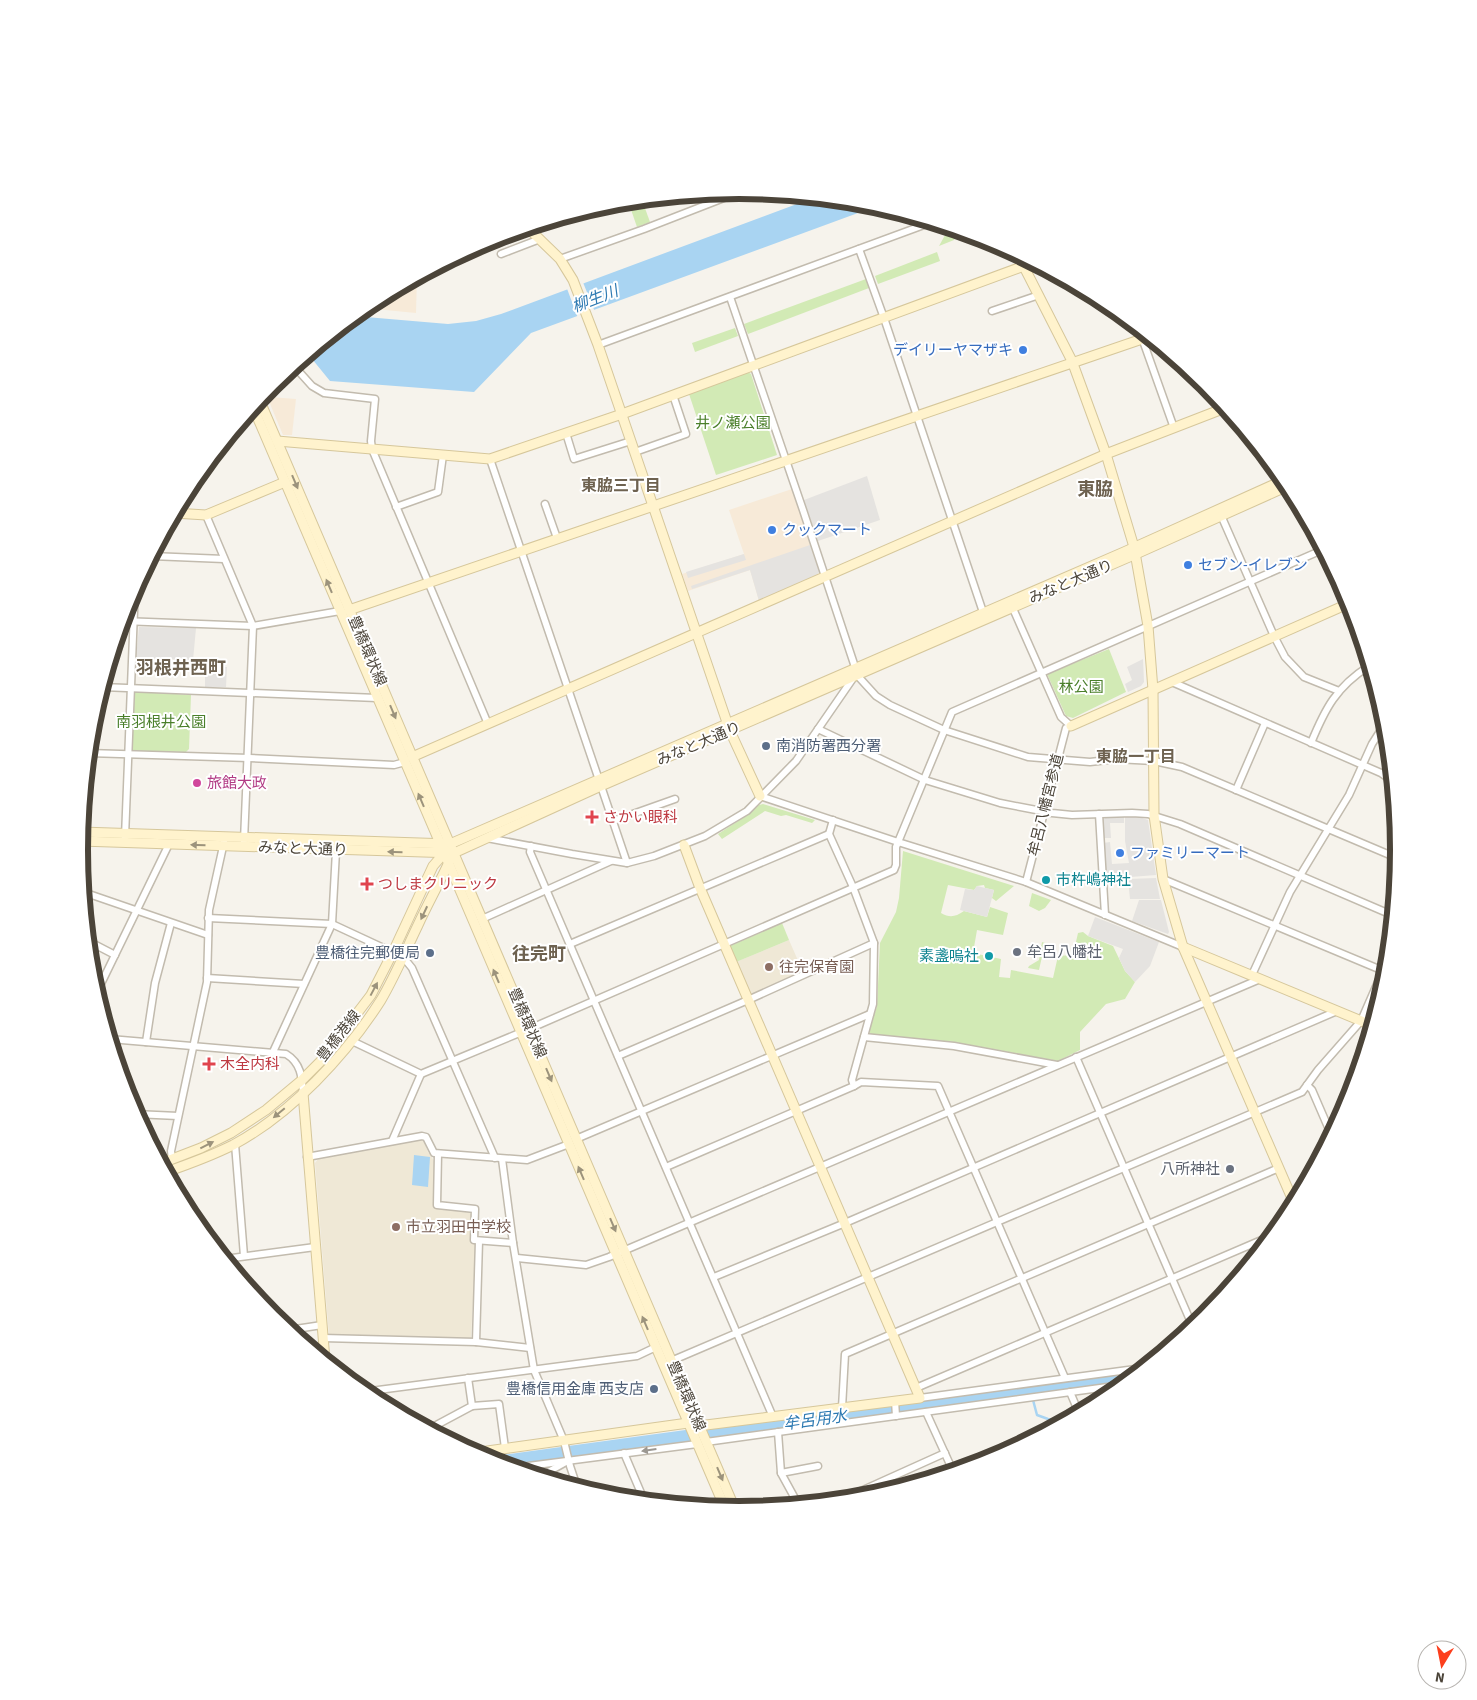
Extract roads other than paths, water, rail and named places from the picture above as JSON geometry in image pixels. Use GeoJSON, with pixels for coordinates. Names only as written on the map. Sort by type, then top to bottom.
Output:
{"type":"FeatureCollection","features":[{"type":"Feature","properties":{"kind":"street"},"geometry":{"type":"LineString","coordinates":[[560,259],[720,199]]}},
{"type":"Feature","properties":{"kind":"street"},"geometry":{"type":"LineString","coordinates":[[598,345],[922,226]]}},
{"type":"Feature","properties":{"kind":"street"},"geometry":{"type":"LineString","coordinates":[[533,233],[560,259],[573,280],[598,345],[654,505],[729,727],[760,796],[1026,882],[1366,1023]]}},
{"type":"Feature","properties":{"kind":"street"},"geometry":{"type":"LineString","coordinates":[[501,254],[540,239]]}},
{"type":"Feature","properties":{"kind":"street"},"geometry":{"type":"LineString","coordinates":[[859,249],[984,615]]}},
{"type":"Feature","properties":{"kind":"street"},"geometry":{"type":"LineString","coordinates":[[273,440],[490,459],[622,414],[1026,266]]}},
{"type":"Feature","properties":{"kind":"street"},"geometry":{"type":"LineString","coordinates":[[1029,268],[1039,295],[1072,361],[1106,454],[1135,551],[1148,626],[1153,690],[1154,815],[1163,879],[1183,947],[1290,1195]]}},
{"type":"Feature","properties":{"kind":"street"},"geometry":{"type":"LineString","coordinates":[[992,311],[1039,295]]}},
{"type":"Feature","properties":{"kind":"street"},"geometry":{"type":"LineString","coordinates":[[730,297],[826,577],[856,671],[876,696],[890,705],[944,730],[1028,757],[1090,762],[1116,759],[1154,760],[1182,767],[1390,854]]}},
{"type":"Feature","properties":{"kind":"street"},"geometry":{"type":"LineString","coordinates":[[130,621],[253,626],[345,610],[721,484],[1072,361],[1141,339]]}},
{"type":"Feature","properties":{"kind":"street"},"geometry":{"type":"LineString","coordinates":[[1147,344],[1174,428]]}},
{"type":"Feature","properties":{"kind":"street"},"geometry":{"type":"LineString","coordinates":[[298,371],[312,386],[324,394],[375,398],[372,449],[488,724]]}},
{"type":"Feature","properties":{"kind":"street"},"geometry":{"type":"LineString","coordinates":[[635,452],[686,434],[673,395]]}},
{"type":"Feature","properties":{"kind":"street","name":"豊橋環状線"},"geometry":{"type":"LineString","coordinates":[[262,407],[285,482],[345,610],[377,698],[409,759],[454,853],[482,919],[525,1031]]}},
{"type":"Feature","properties":{"kind":"street"},"geometry":{"type":"LineString","coordinates":[[95,753],[394,765],[1106,454],[1219,411]]}},
{"type":"Feature","properties":{"kind":"street","name":"豊橋環状線"},"geometry":{"type":"LineString","coordinates":[[257,413],[273,440],[409,759],[440,844],[525,1031],[620,1252],[671,1361],[722,1501]]}},
{"type":"Feature","properties":{"kind":"street"},"geometry":{"type":"LineString","coordinates":[[566,433],[574,458],[631,441]]}},
{"type":"Feature","properties":{"kind":"street"},"geometry":{"type":"LineString","coordinates":[[396,507],[438,492],[443,455]]}},
{"type":"Feature","properties":{"kind":"street"},"geometry":{"type":"LineString","coordinates":[[490,459],[627,863]]}},
{"type":"Feature","properties":{"kind":"street"},"geometry":{"type":"LineString","coordinates":[[181,514],[206,515],[285,482]]}},
{"type":"Feature","properties":{"kind":"street","name":"みなと大通り"},"geometry":{"type":"LineString","coordinates":[[244,843],[450,844],[600,783],[1135,551],[1277,484]]}},
{"type":"Feature","properties":{"kind":"street","name":"みなと大通り"},"geometry":{"type":"LineString","coordinates":[[1220,512],[1281,489]]}},
{"type":"Feature","properties":{"kind":"street"},"geometry":{"type":"LineString","coordinates":[[545,504],[557,538]]}},
{"type":"Feature","properties":{"kind":"street"},"geometry":{"type":"LineString","coordinates":[[1220,512],[1285,657],[1296,670],[1311,680],[1339,691]]}},
{"type":"Feature","properties":{"kind":"street"},"geometry":{"type":"LineString","coordinates":[[206,515],[253,626],[244,843]]}},
{"type":"Feature","properties":{"kind":"street"},"geometry":{"type":"LineString","coordinates":[[392,1142],[421,1074],[525,1031],[894,870],[896,865],[896,847],[952,712],[1317,552]]}},
{"type":"Feature","properties":{"kind":"street"},"geometry":{"type":"LineString","coordinates":[[158,556],[224,559]]}},
{"type":"Feature","properties":{"kind":"street"},"geometry":{"type":"LineString","coordinates":[[1011,604],[1061,717],[1069,727],[1342,606]]}},
{"type":"Feature","properties":{"kind":"street"},"geometry":{"type":"LineString","coordinates":[[125,838],[134,608]]}},
{"type":"Feature","properties":{"kind":"street"},"geometry":{"type":"LineString","coordinates":[[1311,743],[1326,708],[1339,691],[1363,670]]}},
{"type":"Feature","properties":{"kind":"street"},"geometry":{"type":"LineString","coordinates":[[485,838],[627,863],[654,856],[705,836],[747,811],[796,761],[856,671]]}},
{"type":"Feature","properties":{"kind":"street"},"geometry":{"type":"LineString","coordinates":[[1172,682],[1385,775]]}},
{"type":"Feature","properties":{"kind":"street"},"geometry":{"type":"LineString","coordinates":[[109,687],[377,698]]}},
{"type":"Feature","properties":{"kind":"street"},"geometry":{"type":"LineString","coordinates":[[1236,790],[1265,723]]}},
{"type":"Feature","properties":{"kind":"street","name":"牟呂八幡宮参道"},"geometry":{"type":"LineString","coordinates":[[1026,882],[1058,760],[1069,727]]}},
{"type":"Feature","properties":{"kind":"street"},"geometry":{"type":"LineString","coordinates":[[818,729],[925,780],[1000,803],[1044,812],[1154,815],[1180,824],[1386,912]]}},
{"type":"Feature","properties":{"kind":"street"},"geometry":{"type":"LineString","coordinates":[[1252,975],[1274,925],[1300,875],[1330,829],[1349,795],[1379,733]]}},
{"type":"Feature","properties":{"kind":"street","name":"みなと大通り"},"geometry":{"type":"LineString","coordinates":[[88,840],[125,838],[244,843],[336,851],[454,853],[600,783]]}},
{"type":"Feature","properties":{"kind":"street"},"geometry":{"type":"LineString","coordinates":[[613,821],[675,799]]}},
{"type":"Feature","properties":{"kind":"street"},"geometry":{"type":"LineString","coordinates":[[1099,814],[1105,915]]}},
{"type":"Feature","properties":{"kind":"street"},"geometry":{"type":"LineString","coordinates":[[833,820],[829,834],[853,887],[874,944],[873,1004],[852,1080],[854,1086]]}},
{"type":"Feature","properties":{"kind":"street","name":"みなと大通り"},"geometry":{"type":"LineString","coordinates":[[88,833],[169,844],[224,842]]}},
{"type":"Feature","properties":{"kind":"street"},"geometry":{"type":"LineString","coordinates":[[570,944],[829,834]]}},
{"type":"Feature","properties":{"kind":"street"},"geometry":{"type":"LineString","coordinates":[[172,1160],[171,1152],[207,978],[208,918],[224,842]]}},
{"type":"Feature","properties":{"kind":"street"},"geometry":{"type":"LineString","coordinates":[[101,983],[169,844]]}},
{"type":"Feature","properties":{"kind":"street","name":"豊橋港線"},"geometry":{"type":"LineString","coordinates":[[168,1161],[231,1133],[266,1110],[320,1062],[365,1003],[392,952],[432,866],[450,844]]}},
{"type":"Feature","properties":{"kind":"street"},"geometry":{"type":"LineString","coordinates":[[684,845],[700,888],[920,1398]]}},
{"type":"Feature","properties":{"kind":"street"},"geometry":{"type":"LineString","coordinates":[[530,846],[530,852],[773,1417]]}},
{"type":"Feature","properties":{"kind":"street"},"geometry":{"type":"LineString","coordinates":[[273,1052],[332,924],[336,851]]}},
{"type":"Feature","properties":{"kind":"street","name":"豊橋港線"},"geometry":{"type":"LineString","coordinates":[[172,1170],[206,1158],[235,1144],[273,1118],[303,1093],[352,1041],[381,999],[454,853]]}},
{"type":"Feature","properties":{"kind":"street"},"geometry":{"type":"LineString","coordinates":[[482,919],[612,861]]}},
{"type":"Feature","properties":{"kind":"street"},"geometry":{"type":"LineString","coordinates":[[1163,879],[1378,970]]}},
{"type":"Feature","properties":{"kind":"street"},"geometry":{"type":"LineString","coordinates":[[89,894],[208,935]]}},
{"type":"Feature","properties":{"kind":"street"},"geometry":{"type":"LineString","coordinates":[[208,918],[332,924],[403,957],[412,968],[499,1159],[517,1258],[534,1370],[565,1445],[575,1480]]}},
{"type":"Feature","properties":{"kind":"street"},"geometry":{"type":"LineString","coordinates":[[146,1042],[155,983],[171,923]]}},
{"type":"Feature","properties":{"kind":"street"},"geometry":{"type":"LineString","coordinates":[[95,944],[115,955]]}},
{"type":"Feature","properties":{"kind":"street"},"geometry":{"type":"LineString","coordinates":[[618,1056],[874,944]]}},
{"type":"Feature","properties":{"kind":"street"},"geometry":{"type":"LineString","coordinates":[[207,978],[304,984]]}},
{"type":"Feature","properties":{"kind":"street"},"geometry":{"type":"LineString","coordinates":[[517,1258],[586,1266],[1261,978]]}},
{"type":"Feature","properties":{"kind":"street"},"geometry":{"type":"LineString","coordinates":[[671,1361],[1302,1092],[1361,1021],[1372,998]]}},
{"type":"Feature","properties":{"kind":"street"},"geometry":{"type":"LineString","coordinates":[[714,1277],[1337,1011]]}},
{"type":"Feature","properties":{"kind":"street"},"geometry":{"type":"LineString","coordinates":[[307,1157],[422,1136],[426,1137],[434,1153],[438,1154],[527,1160],[870,1014]]}},
{"type":"Feature","properties":{"kind":"street"},"geometry":{"type":"LineString","coordinates":[[864,1037],[954,1046],[1057,1065]]}},
{"type":"Feature","properties":{"kind":"street"},"geometry":{"type":"LineString","coordinates":[[116,1040],[273,1052],[290,1056],[300,1069],[324,1351]]}},
{"type":"Feature","properties":{"kind":"street"},"geometry":{"type":"LineString","coordinates":[[352,1041],[421,1074]]}},
{"type":"Feature","properties":{"kind":"street"},"geometry":{"type":"LineString","coordinates":[[1076,1057],[1189,1319]]}},
{"type":"Feature","properties":{"kind":"street"},"geometry":{"type":"LineString","coordinates":[[666,1167],[796,1112],[861,1082],[938,1086],[1044,1334],[1065,1378]]}},
{"type":"Feature","properties":{"kind":"street"},"geometry":{"type":"LineString","coordinates":[[1307,1085],[1312,1090],[1328,1126]]}},
{"type":"Feature","properties":{"kind":"street"},"geometry":{"type":"LineString","coordinates":[[144,1114],[178,1116]]}},
{"type":"Feature","properties":{"kind":"street"},"geometry":{"type":"LineString","coordinates":[[235,1144],[244,1256]]}},
{"type":"Feature","properties":{"kind":"street"},"geometry":{"type":"LineString","coordinates":[[438,1154],[437,1205],[475,1209],[474,1240],[513,1243]]}},
{"type":"Feature","properties":{"kind":"street"},"geometry":{"type":"LineString","coordinates":[[842,1408],[845,1354],[1279,1168]]}},
{"type":"Feature","properties":{"kind":"street"},"geometry":{"type":"LineString","coordinates":[[476,1342],[479,1241]]}},
{"type":"Feature","properties":{"kind":"street"},"geometry":{"type":"LineString","coordinates":[[916,1388],[1258,1242]]}},
{"type":"Feature","properties":{"kind":"street"},"geometry":{"type":"LineString","coordinates":[[232,1258],[315,1247]]}},
{"type":"Feature","properties":{"kind":"street","name":"豊橋環状線"},"geometry":{"type":"LineString","coordinates":[[620,1252],[656,1347],[730,1501]]}},
{"type":"Feature","properties":{"kind":"street"},"geometry":{"type":"LineString","coordinates":[[298,1329],[322,1325]]}},
{"type":"Feature","properties":{"kind":"street"},"geometry":{"type":"LineString","coordinates":[[323,1338],[476,1342],[530,1348]]}},
{"type":"Feature","properties":{"kind":"street"},"geometry":{"type":"LineString","coordinates":[[376,1390],[637,1356],[656,1347]]}},
{"type":"Feature","properties":{"kind":"street"},"geometry":{"type":"LineString","coordinates":[[528,1466],[624,1453],[773,1417],[842,1408],[895,1409],[926,1412],[1065,1378],[1130,1370]]}},
{"type":"Feature","properties":{"kind":"street"},"geometry":{"type":"LineString","coordinates":[[468,1378],[472,1406]]}},
{"type":"Feature","properties":{"kind":"street"},"geometry":{"type":"LineString","coordinates":[[487,1450],[698,1435],[778,1432],[895,1409],[920,1398],[1070,1392],[1105,1387]]}},
{"type":"Feature","properties":{"kind":"street"},"geometry":{"type":"LineString","coordinates":[[1070,1392],[1076,1406]]}},
{"type":"Feature","properties":{"kind":"street"},"geometry":{"type":"LineString","coordinates":[[435,1426],[472,1406],[499,1404],[505,1448]]}},
{"type":"Feature","properties":{"kind":"street"},"geometry":{"type":"LineString","coordinates":[[926,1412],[950,1465]]}},
{"type":"Feature","properties":{"kind":"street"},"geometry":{"type":"LineString","coordinates":[[778,1432],[781,1473],[795,1498]]}},
{"type":"Feature","properties":{"kind":"street"},"geometry":{"type":"LineString","coordinates":[[871,1487],[945,1452]]}},
{"type":"Feature","properties":{"kind":"street"},"geometry":{"type":"LineString","coordinates":[[624,1453],[641,1493]]}},
{"type":"Feature","properties":{"kind":"street"},"geometry":{"type":"LineString","coordinates":[[548,1472],[568,1459]]}},
{"type":"Feature","properties":{"kind":"street"},"geometry":{"type":"LineString","coordinates":[[781,1473],[818,1466]]}},
{"type":"Feature","properties":{"kind":"water","name":"柳生川"},"geometry":{"type":"Polygon","coordinates":[[[801,202],[862,211],[531,333],[474,392],[330,381],[312,359],[366,317],[448,324],[476,321],[501,314],[801,202]]]}},
{"type":"Feature","properties":{"kind":"water"},"geometry":{"type":"Polygon","coordinates":[[[414,1155],[430,1157],[428,1187],[412,1185],[414,1155]]]}},
{"type":"Feature","properties":{"kind":"waterway","name":"牟呂用水"},"geometry":{"type":"LineString","coordinates":[[515,1461],[1117,1379]]}},
{"type":"Feature","properties":{"kind":"waterway"},"geometry":{"type":"LineString","coordinates":[[1033,1400],[1037,1415],[1053,1420]]}},
{"type":"Feature","properties":{"kind":"place","name":"デイリーヤマザキ"},"geometry":{"type":"Point","coordinates":[1023,350]}},
{"type":"Feature","properties":{"kind":"place","name":"クックマート"},"geometry":{"type":"Point","coordinates":[772,530]}},
{"type":"Feature","properties":{"kind":"place","name":"セブン-イレブン"},"geometry":{"type":"Point","coordinates":[1188,565]}},
{"type":"Feature","properties":{"kind":"place","name":"南消防署西分署"},"geometry":{"type":"Point","coordinates":[766,746]}},
{"type":"Feature","properties":{"kind":"place","name":"旅館大政"},"geometry":{"type":"Point","coordinates":[197,783]}},
{"type":"Feature","properties":{"kind":"place","name":"さかい眼科"},"geometry":{"type":"Point","coordinates":[592,817]}},
{"type":"Feature","properties":{"kind":"place","name":"ファミリーマート"},"geometry":{"type":"Point","coordinates":[1120,853]}},
{"type":"Feature","properties":{"kind":"place","name":"市杵嶋神社"},"geometry":{"type":"Point","coordinates":[1046,880]}},
{"type":"Feature","properties":{"kind":"place","name":"つしまクリニック"},"geometry":{"type":"Point","coordinates":[367,884]}},
{"type":"Feature","properties":{"kind":"place","name":"牟呂八幡社"},"geometry":{"type":"Point","coordinates":[1017,952]}},
{"type":"Feature","properties":{"kind":"place","name":"豊橋往完郵便局"},"geometry":{"type":"Point","coordinates":[430,953]}},
{"type":"Feature","properties":{"kind":"place","name":"素盞嗚社"},"geometry":{"type":"Point","coordinates":[989,956]}},
{"type":"Feature","properties":{"kind":"place","name":"往完保育園"},"geometry":{"type":"Point","coordinates":[769,967]}},
{"type":"Feature","properties":{"kind":"place","name":"木全内科"},"geometry":{"type":"Point","coordinates":[209,1064]}},
{"type":"Feature","properties":{"kind":"place","name":"八所神社"},"geometry":{"type":"Point","coordinates":[1230,1169]}},
{"type":"Feature","properties":{"kind":"place","name":"市立羽田中学校"},"geometry":{"type":"Point","coordinates":[396,1227]}},
{"type":"Feature","properties":{"kind":"place","name":"豊橋信用金庫 西支店"},"geometry":{"type":"Point","coordinates":[654,1389]}},
{"type":"Feature","properties":{"kind":"district","name":"東脇三丁目"},"geometry":{"type":"Point","coordinates":[621,486]}},
{"type":"Feature","properties":{"kind":"district","name":"東脇"},"geometry":{"type":"Point","coordinates":[1095,489]}},
{"type":"Feature","properties":{"kind":"district","name":"羽根井西町"},"geometry":{"type":"Point","coordinates":[181,668]}},
{"type":"Feature","properties":{"kind":"district","name":"東脇一丁目"},"geometry":{"type":"Point","coordinates":[1136,757]}},
{"type":"Feature","properties":{"kind":"district","name":"往完町"},"geometry":{"type":"Point","coordinates":[539,954]}},
{"type":"Feature","properties":{"kind":"park label","name":"井ノ瀬公園"},"geometry":{"type":"Point","coordinates":[733,423]}},
{"type":"Feature","properties":{"kind":"park label","name":"林公園"},"geometry":{"type":"Point","coordinates":[1081,687]}},
{"type":"Feature","properties":{"kind":"park label","name":"南羽根井公園"},"geometry":{"type":"Point","coordinates":[161,722]}}]}
